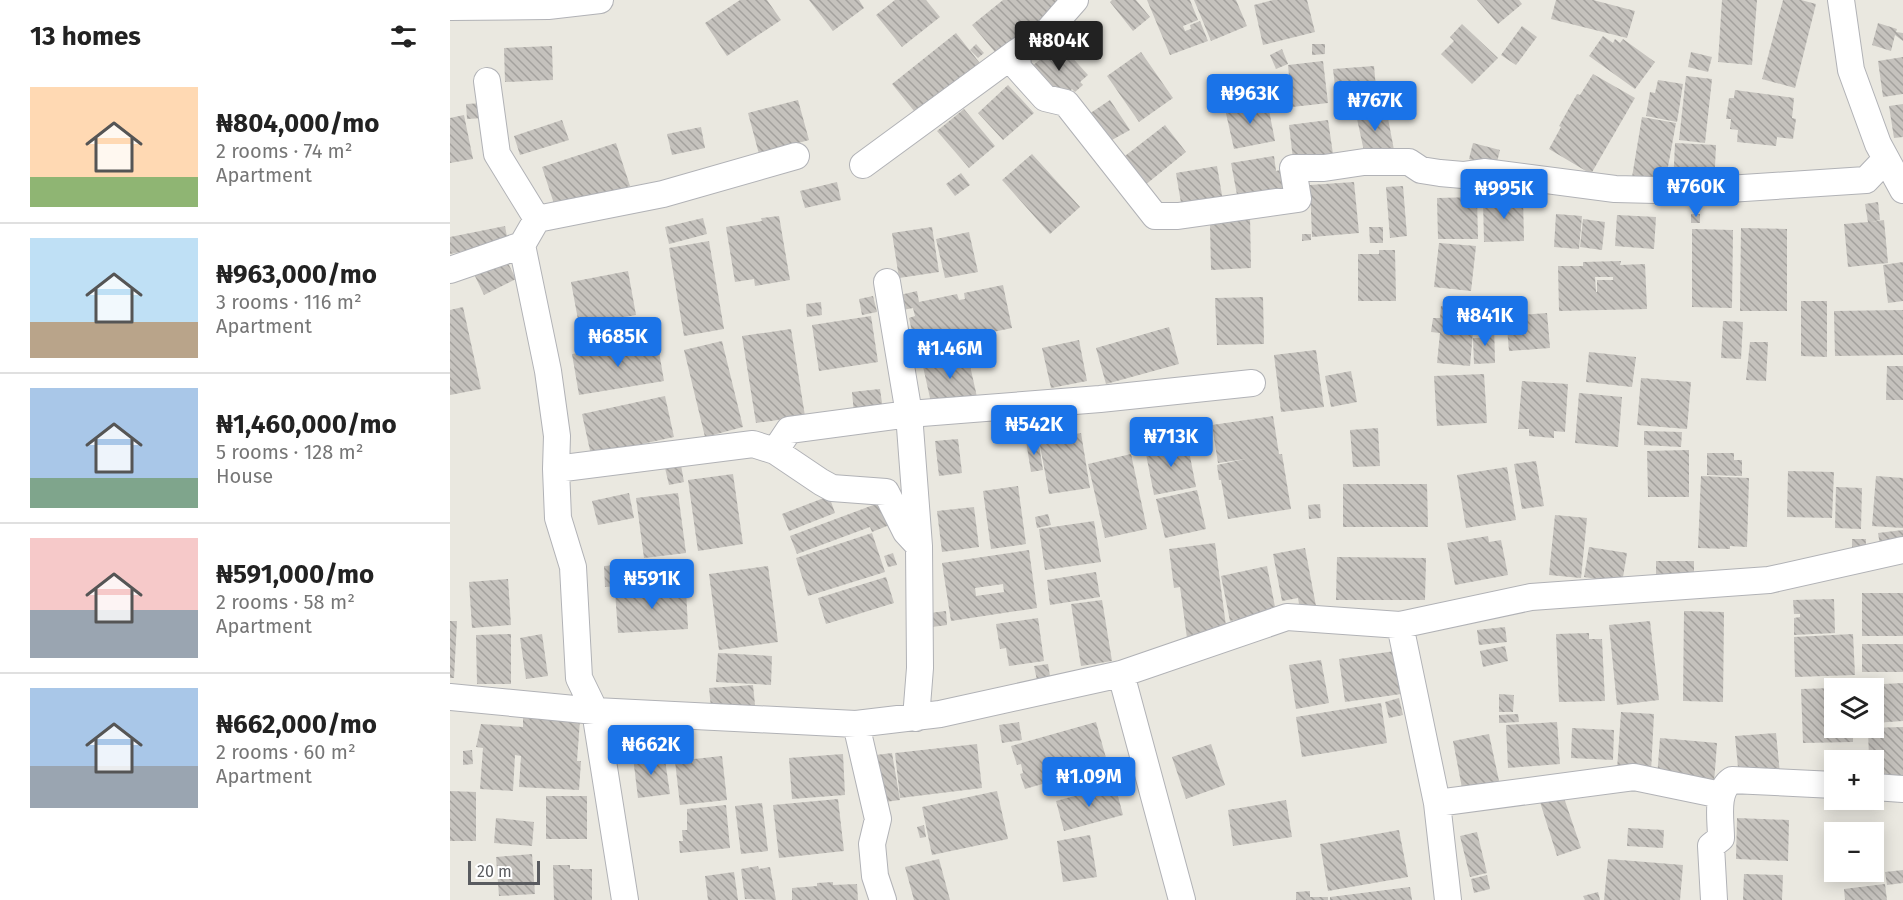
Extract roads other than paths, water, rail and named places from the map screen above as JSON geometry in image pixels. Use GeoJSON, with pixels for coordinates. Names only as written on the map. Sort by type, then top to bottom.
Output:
{"type":"FeatureCollection","features":[{"type":"Feature","properties":{"kind":"street"},"geometry":{"type":"LineString","coordinates":[[450,7],[548,6],[600,0]]}},
{"type":"Feature","properties":{"kind":"street"},"geometry":{"type":"LineString","coordinates":[[863,165],[1046,33],[1075,0]]}},
{"type":"Feature","properties":{"kind":"street"},"geometry":{"type":"LineString","coordinates":[[1840,0],[1851,70],[1878,144],[1903,190]]}},
{"type":"Feature","properties":{"kind":"street"},"geometry":{"type":"LineString","coordinates":[[1017,52],[1018,68],[1045,98],[1066,103],[1155,216],[1178,216],[1298,200],[1293,168],[1324,168],[1364,162],[1409,162],[1421,170],[1440,173],[1463,175],[1484,172],[1615,189],[1697,190],[1866,180],[1886,159]]}},
{"type":"Feature","properties":{"kind":"street"},"geometry":{"type":"LineString","coordinates":[[487,81],[497,154],[537,219]]}},
{"type":"Feature","properties":{"kind":"street"},"geometry":{"type":"LineString","coordinates":[[450,270],[522,245],[537,219],[663,194],[796,156]]}},
{"type":"Feature","properties":{"kind":"street"},"geometry":{"type":"LineString","coordinates":[[522,245],[548,371],[557,436],[558,518],[573,567],[579,678],[595,711],[625,900]]}},
{"type":"Feature","properties":{"kind":"street"},"geometry":{"type":"LineString","coordinates":[[887,282],[909,414],[919,546],[920,668],[916,718]]}},
{"type":"Feature","properties":{"kind":"street"},"geometry":{"type":"LineString","coordinates":[[775,451],[789,430],[909,414],[1100,399],[1252,383]]}},
{"type":"Feature","properties":{"kind":"street"},"geometry":{"type":"LineString","coordinates":[[556,469],[753,444],[775,451],[832,488],[886,492],[906,532],[919,546]]}},
{"type":"Feature","properties":{"kind":"street"},"geometry":{"type":"LineString","coordinates":[[450,697],[595,711],[856,724],[916,718],[1121,674],[1287,617],[1400,625],[1531,597],[1769,580],[1903,550]]}},
{"type":"Feature","properties":{"kind":"street"},"geometry":{"type":"LineString","coordinates":[[1400,625],[1437,803],[1448,900]]}},
{"type":"Feature","properties":{"kind":"street"},"geometry":{"type":"LineString","coordinates":[[1121,674],[1182,900]]}},
{"type":"Feature","properties":{"kind":"street"},"geometry":{"type":"LineString","coordinates":[[856,724],[878,819],[872,844],[875,876],[883,900]]}},
{"type":"Feature","properties":{"kind":"street"},"geometry":{"type":"LineString","coordinates":[[1437,803],[1634,777],[1721,795]]}},
{"type":"Feature","properties":{"kind":"street"},"geometry":{"type":"LineString","coordinates":[[1714,900],[1712,846],[1721,838],[1721,795],[1725,784],[1732,780],[1824,785]]}},
{"type":"Feature","properties":{"kind":"street"},"geometry":{"type":"LineString","coordinates":[[1884,788],[1903,789]]}}]}
